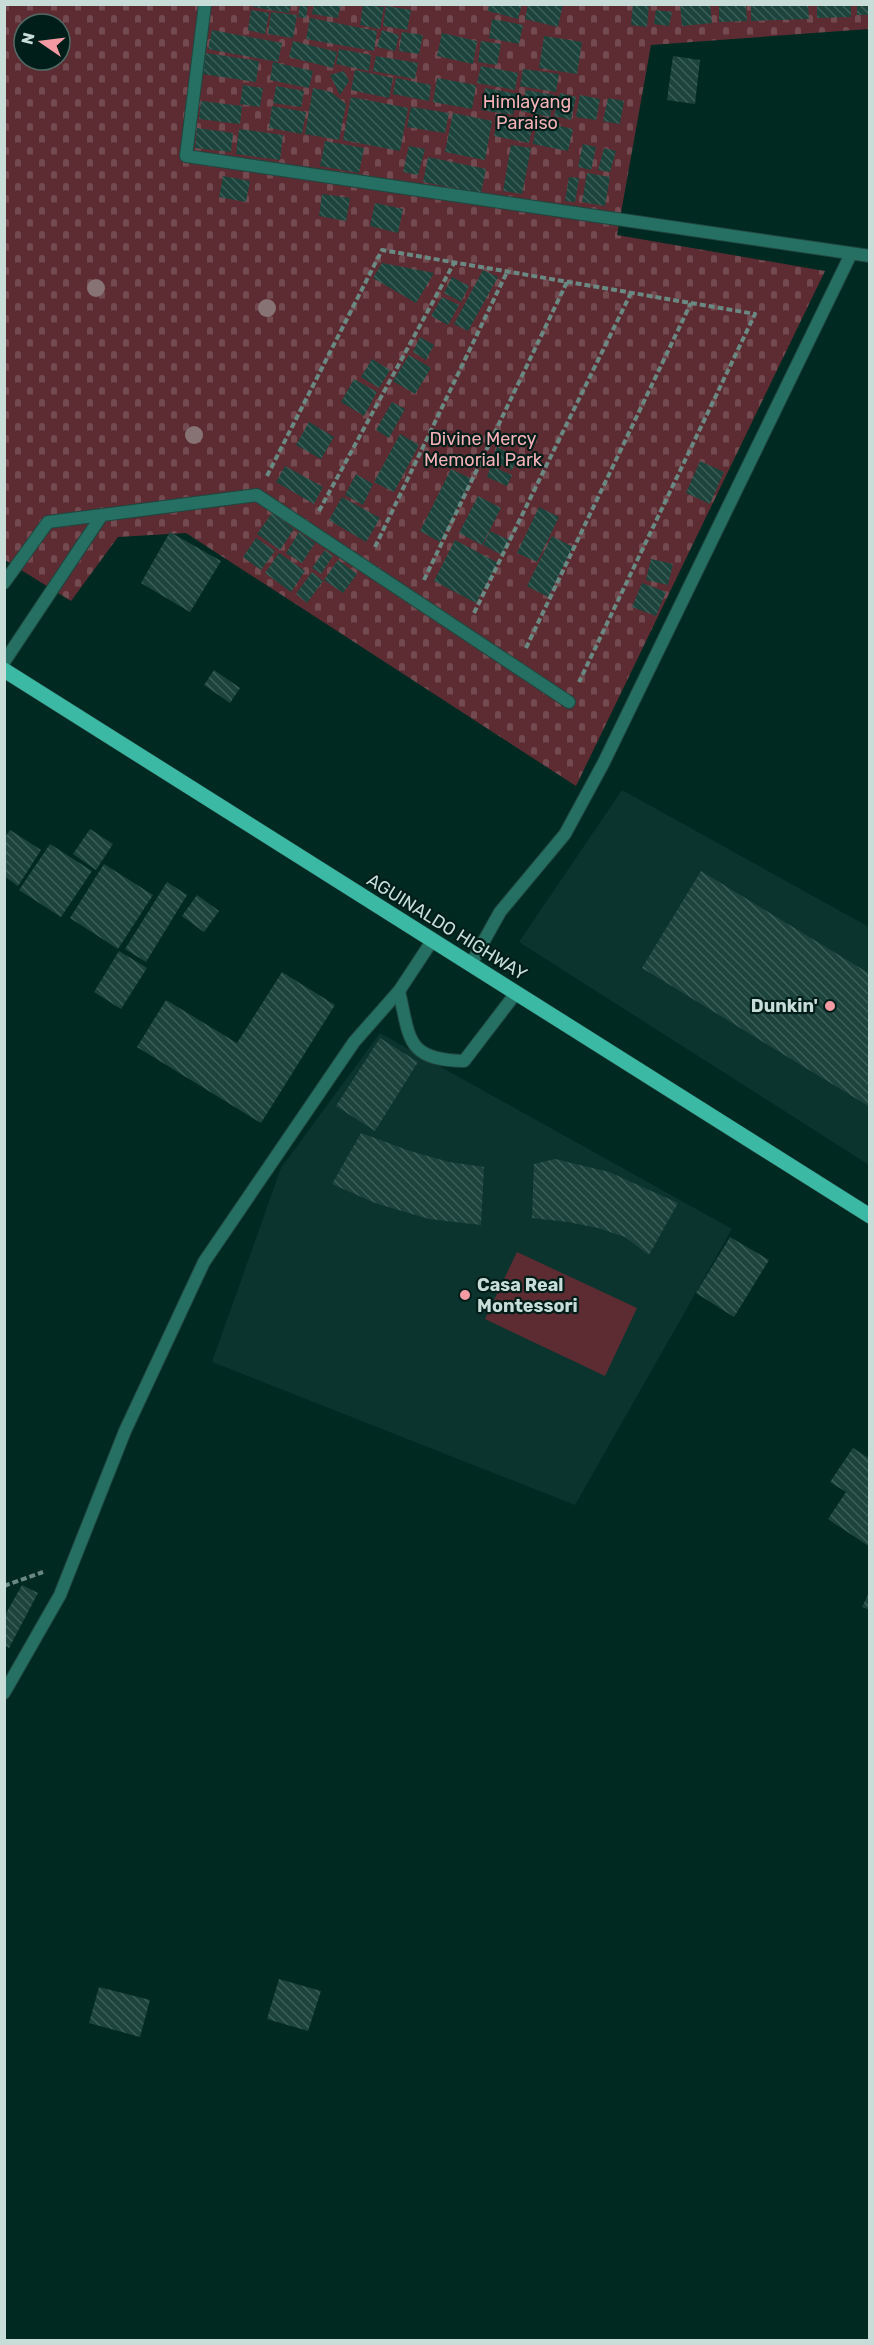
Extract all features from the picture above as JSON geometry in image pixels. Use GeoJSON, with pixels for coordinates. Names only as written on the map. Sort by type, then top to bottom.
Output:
{"type":"FeatureCollection","features":[{"type":"Feature","properties":{"kind":"main road","name":"AGUINALDO HIGHWAY"},"geometry":{"type":"LineString","coordinates":[[4,670],[870,1216]]}},
{"type":"Feature","properties":{"kind":"street"},"geometry":{"type":"LineString","coordinates":[[206,4],[186,156],[870,256]]}},
{"type":"Feature","properties":{"kind":"street"},"geometry":{"type":"LineString","coordinates":[[471,964],[500,912],[565,834],[603,764],[851,254]]}},
{"type":"Feature","properties":{"kind":"street"},"geometry":{"type":"LineString","coordinates":[[4,583],[48,522],[257,495],[569,702]]}},
{"type":"Feature","properties":{"kind":"street"},"geometry":{"type":"LineString","coordinates":[[4,662],[102,515]]}},
{"type":"Feature","properties":{"kind":"street"},"geometry":{"type":"LineString","coordinates":[[4,1694],[60,1595],[125,1431],[204,1262],[354,1042],[399,991],[432,941]]}},
{"type":"Feature","properties":{"kind":"street"},"geometry":{"type":"LineString","coordinates":[[399,991],[410,1035],[416,1049],[426,1056],[445,1061],[464,1061],[516,993]]}},
{"type":"Feature","properties":{"kind":"path"},"geometry":{"type":"LineString","coordinates":[[257,495],[382,250],[755,314],[569,702]]}},
{"type":"Feature","properties":{"kind":"path"},"geometry":{"type":"LineString","coordinates":[[309,530],[454,263]]}},
{"type":"Feature","properties":{"kind":"path"},"geometry":{"type":"LineString","coordinates":[[365,567],[507,272]]}},
{"type":"Feature","properties":{"kind":"path"},"geometry":{"type":"LineString","coordinates":[[415,600],[567,282]]}},
{"type":"Feature","properties":{"kind":"path"},"geometry":{"type":"LineString","coordinates":[[465,633],[631,292]]}},
{"type":"Feature","properties":{"kind":"path"},"geometry":{"type":"LineString","coordinates":[[517,667],[691,303]]}},
{"type":"Feature","properties":{"kind":"path"},"geometry":{"type":"LineString","coordinates":[[4,1586],[73,1561]]}},
{"type":"Feature","properties":{"kind":"shaded area"},"geometry":{"type":"Polygon","coordinates":[[[622,790],[869,927],[869,1165],[519,942],[622,790]]]}},
{"type":"Feature","properties":{"kind":"shaded area","name":"Casa Real Montessori"},"geometry":{"type":"Polygon","coordinates":[[[380,1033],[732,1229],[575,1505],[212,1362],[281,1168],[380,1033]]]}},
{"type":"Feature","properties":{"kind":"green space","name":"Divine Mercy Memorial Park"},"geometry":{"type":"Polygon","coordinates":[[[4,5],[869,5],[869,29],[651,45],[617,235],[825,271],[576,786],[186,533],[118,537],[71,601],[5,560],[4,5]]]}},
{"type":"Feature","properties":{"kind":"green space"},"geometry":{"type":"Polygon","coordinates":[[[517,1252],[637,1308],[605,1376],[485,1319],[517,1252]]]}},
{"type":"Feature","properties":{"kind":"building"},"geometry":{"type":"Polygon","coordinates":[[[253,4],[291,4],[289,13],[253,7],[253,4]]]}},
{"type":"Feature","properties":{"kind":"building"},"geometry":{"type":"Polygon","coordinates":[[[300,4],[308,4],[306,18],[298,17],[300,4]]]}},
{"type":"Feature","properties":{"kind":"building"},"geometry":{"type":"Polygon","coordinates":[[[314,4],[341,4],[338,18],[312,14],[314,4]]]}},
{"type":"Feature","properties":{"kind":"building"},"geometry":{"type":"Polygon","coordinates":[[[489,4],[522,4],[518,19],[488,11],[489,4]]]}},
{"type":"Feature","properties":{"kind":"building"},"geometry":{"type":"Polygon","coordinates":[[[528,4],[563,4],[558,27],[525,19],[528,4]]]}},
{"type":"Feature","properties":{"kind":"building"},"geometry":{"type":"Polygon","coordinates":[[[633,4],[649,4],[647,27],[631,25],[633,4]]]}},
{"type":"Feature","properties":{"kind":"building"},"geometry":{"type":"Polygon","coordinates":[[[680,4],[710,4],[712,23],[682,26],[680,4]]]}},
{"type":"Feature","properties":{"kind":"building"},"geometry":{"type":"Polygon","coordinates":[[[719,4],[746,4],[747,21],[719,22],[719,4]]]}},
{"type":"Feature","properties":{"kind":"building"},"geometry":{"type":"Polygon","coordinates":[[[751,4],[808,4],[809,19],[751,21],[751,4]]]}},
{"type":"Feature","properties":{"kind":"building"},"geometry":{"type":"Polygon","coordinates":[[[817,4],[851,4],[851,17],[817,18],[817,4]]]}},
{"type":"Feature","properties":{"kind":"building"},"geometry":{"type":"Polygon","coordinates":[[[857,4],[870,4],[870,15],[857,15],[857,4]]]}},
{"type":"Feature","properties":{"kind":"building"},"geometry":{"type":"Polygon","coordinates":[[[363,5],[384,7],[380,29],[360,25],[363,5]]]}},
{"type":"Feature","properties":{"kind":"building"},"geometry":{"type":"Polygon","coordinates":[[[386,6],[411,10],[407,30],[383,26],[386,6]]]}},
{"type":"Feature","properties":{"kind":"building"},"geometry":{"type":"Polygon","coordinates":[[[251,10],[269,13],[265,34],[248,30],[251,10]]]}},
{"type":"Feature","properties":{"kind":"building"},"geometry":{"type":"Polygon","coordinates":[[[656,10],[672,12],[669,26],[654,24],[656,10]]]}},
{"type":"Feature","properties":{"kind":"building"},"geometry":{"type":"Polygon","coordinates":[[[271,12],[297,15],[293,38],[268,34],[271,12]]]}},
{"type":"Feature","properties":{"kind":"building"},"geometry":{"type":"Polygon","coordinates":[[[310,18],[377,31],[374,51],[306,39],[310,18]]]}},
{"type":"Feature","properties":{"kind":"building"},"geometry":{"type":"Polygon","coordinates":[[[492,19],[523,25],[519,44],[489,38],[492,19]]]}},
{"type":"Feature","properties":{"kind":"building"},"geometry":{"type":"Polygon","coordinates":[[[212,30],[282,43],[278,62],[208,49],[212,30]]]}},
{"type":"Feature","properties":{"kind":"building"},"geometry":{"type":"Polygon","coordinates":[[[382,30],[399,35],[395,51],[377,47],[382,30]]]}},
{"type":"Feature","properties":{"kind":"building"},"geometry":{"type":"Polygon","coordinates":[[[402,32],[423,35],[419,54],[399,51],[402,32]]]}},
{"type":"Feature","properties":{"kind":"building"},"geometry":{"type":"Polygon","coordinates":[[[442,33],[477,41],[473,64],[437,56],[442,33]]]}},
{"type":"Feature","properties":{"kind":"building"},"geometry":{"type":"Polygon","coordinates":[[[544,36],[582,42],[577,74],[539,68],[544,36]]]}},
{"type":"Feature","properties":{"kind":"building"},"geometry":{"type":"Polygon","coordinates":[[[293,41],[337,52],[333,68],[289,57],[293,41]]]}},
{"type":"Feature","properties":{"kind":"building"},"geometry":{"type":"Polygon","coordinates":[[[481,41],[501,44],[497,65],[478,62],[481,41]]]}},
{"type":"Feature","properties":{"kind":"building"},"geometry":{"type":"Polygon","coordinates":[[[339,49],[371,55],[369,71],[336,64],[339,49]]]}},
{"type":"Feature","properties":{"kind":"building"},"geometry":{"type":"Polygon","coordinates":[[[206,53],[259,61],[256,82],[202,74],[206,53]]]}},
{"type":"Feature","properties":{"kind":"building"},"geometry":{"type":"Polygon","coordinates":[[[376,56],[418,63],[415,79],[373,71],[376,56]]]}},
{"type":"Feature","properties":{"kind":"building"},"geometry":{"type":"Polygon","coordinates":[[[673,56],[700,60],[695,104],[667,100],[673,56]]]}},
{"type":"Feature","properties":{"kind":"building"},"geometry":{"type":"Polygon","coordinates":[[[273,62],[313,71],[309,88],[270,80],[273,62]]]}},
{"type":"Feature","properties":{"kind":"building"},"geometry":{"type":"Polygon","coordinates":[[[481,66],[518,73],[515,90],[477,83],[481,66]]]}},
{"type":"Feature","properties":{"kind":"building"},"geometry":{"type":"Polygon","coordinates":[[[523,69],[559,74],[556,92],[520,86],[523,69]]]}},
{"type":"Feature","properties":{"kind":"building"},"geometry":{"type":"Polygon","coordinates":[[[355,70],[393,78],[389,98],[351,90],[355,70]]]}},
{"type":"Feature","properties":{"kind":"building"},"geometry":{"type":"Polygon","coordinates":[[[344,71],[349,81],[340,95],[330,75],[344,71]]]}},
{"type":"Feature","properties":{"kind":"building"},"geometry":{"type":"Polygon","coordinates":[[[396,78],[431,85],[429,101],[393,94],[396,78]]]}},
{"type":"Feature","properties":{"kind":"building"},"geometry":{"type":"Polygon","coordinates":[[[437,78],[476,85],[472,109],[433,102],[437,78]]]}},
{"type":"Feature","properties":{"kind":"building"},"geometry":{"type":"Polygon","coordinates":[[[243,85],[263,88],[260,107],[240,104],[243,85]]]}},
{"type":"Feature","properties":{"kind":"building"},"geometry":{"type":"Polygon","coordinates":[[[276,86],[304,91],[301,107],[273,103],[276,86]]]}},
{"type":"Feature","properties":{"kind":"building"},"geometry":{"type":"Polygon","coordinates":[[[313,88],[331,92],[346,104],[339,140],[305,134],[313,88]]]}},
{"type":"Feature","properties":{"kind":"building"},"geometry":{"type":"Polygon","coordinates":[[[485,88],[518,94],[513,115],[481,110],[485,88]]]}},
{"type":"Feature","properties":{"kind":"building"},"geometry":{"type":"Polygon","coordinates":[[[526,90],[554,95],[550,117],[521,111],[526,90]]]}},
{"type":"Feature","properties":{"kind":"building"},"geometry":{"type":"Polygon","coordinates":[[[560,93],[576,97],[571,120],[554,116],[560,93]]]}},
{"type":"Feature","properties":{"kind":"building"},"geometry":{"type":"Polygon","coordinates":[[[580,95],[600,99],[596,120],[576,117],[580,95]]]}},
{"type":"Feature","properties":{"kind":"building"},"geometry":{"type":"Polygon","coordinates":[[[351,97],[408,108],[400,151],[343,140],[351,97]]]}},
{"type":"Feature","properties":{"kind":"building"},"geometry":{"type":"Polygon","coordinates":[[[608,98],[624,101],[620,124],[603,121],[608,98]]]}},
{"type":"Feature","properties":{"kind":"building"},"geometry":{"type":"Polygon","coordinates":[[[201,101],[242,106],[240,124],[199,119],[201,101]]]}},
{"type":"Feature","properties":{"kind":"building"},"geometry":{"type":"Polygon","coordinates":[[[272,106],[306,112],[302,134],[269,128],[272,106]]]}},
{"type":"Feature","properties":{"kind":"building"},"geometry":{"type":"Polygon","coordinates":[[[411,107],[449,113],[445,133],[407,127],[411,107]]]}},
{"type":"Feature","properties":{"kind":"building"},"geometry":{"type":"Polygon","coordinates":[[[453,113],[492,121],[485,160],[445,152],[453,113]]]}},
{"type":"Feature","properties":{"kind":"building"},"geometry":{"type":"Polygon","coordinates":[[[498,116],[533,124],[529,143],[494,136],[498,116]]]}},
{"type":"Feature","properties":{"kind":"building"},"geometry":{"type":"Polygon","coordinates":[[[537,121],[573,129],[568,151],[533,144],[537,121]]]}},
{"type":"Feature","properties":{"kind":"building"},"geometry":{"type":"Polygon","coordinates":[[[197,128],[233,133],[231,152],[195,148],[197,128]]]}},
{"type":"Feature","properties":{"kind":"building"},"geometry":{"type":"Polygon","coordinates":[[[239,129],[283,135],[280,160],[236,154],[239,129]]]}},
{"type":"Feature","properties":{"kind":"building"},"geometry":{"type":"Polygon","coordinates":[[[325,141],[364,148],[359,173],[320,166],[325,141]]]}},
{"type":"Feature","properties":{"kind":"building"},"geometry":{"type":"Polygon","coordinates":[[[583,144],[596,147],[591,170],[578,167],[583,144]]]}},
{"type":"Feature","properties":{"kind":"building"},"geometry":{"type":"Polygon","coordinates":[[[511,145],[531,148],[522,194],[503,191],[511,145]]]}},
{"type":"Feature","properties":{"kind":"building"},"geometry":{"type":"Polygon","coordinates":[[[409,146],[425,149],[418,175],[403,172],[409,146]]]}},
{"type":"Feature","properties":{"kind":"building"},"geometry":{"type":"Polygon","coordinates":[[[604,148],[616,151],[610,172],[598,170],[604,148]]]}},
{"type":"Feature","properties":{"kind":"building"},"geometry":{"type":"Polygon","coordinates":[[[428,157],[486,169],[481,193],[423,182],[428,157]]]}},
{"type":"Feature","properties":{"kind":"building"},"geometry":{"type":"Polygon","coordinates":[[[587,173],[610,177],[605,206],[582,202],[587,173]]]}},
{"type":"Feature","properties":{"kind":"building"},"geometry":{"type":"Polygon","coordinates":[[[223,176],[250,181],[246,202],[219,197],[223,176]]]}},
{"type":"Feature","properties":{"kind":"building"},"geometry":{"type":"Polygon","coordinates":[[[569,177],[579,178],[575,202],[565,201],[569,177]]]}},
{"type":"Feature","properties":{"kind":"building"},"geometry":{"type":"Polygon","coordinates":[[[322,194],[350,198],[346,221],[319,216],[322,194]]]}},
{"type":"Feature","properties":{"kind":"building"},"geometry":{"type":"Polygon","coordinates":[[[375,203],[403,209],[398,233],[370,226],[375,203]]]}},
{"type":"Feature","properties":{"kind":"building"},"geometry":{"type":"Polygon","coordinates":[[[382,263],[434,273],[416,303],[373,278],[382,263]]]}},
{"type":"Feature","properties":{"kind":"building"},"geometry":{"type":"Polygon","coordinates":[[[483,270],[498,277],[468,331],[454,324],[483,270]]]}},
{"type":"Feature","properties":{"kind":"building"},"geometry":{"type":"Polygon","coordinates":[[[452,277],[469,286],[461,302],[444,293],[452,277]]]}},
{"type":"Feature","properties":{"kind":"building"},"geometry":{"type":"Polygon","coordinates":[[[442,297],[459,305],[448,325],[431,316],[442,297]]]}},
{"type":"Feature","properties":{"kind":"building"},"geometry":{"type":"Polygon","coordinates":[[[420,337],[434,345],[426,360],[413,352],[420,337]]]}},
{"type":"Feature","properties":{"kind":"building"},"geometry":{"type":"Polygon","coordinates":[[[409,355],[431,368],[415,394],[393,381],[409,355]]]}},
{"type":"Feature","properties":{"kind":"building"},"geometry":{"type":"Polygon","coordinates":[[[372,359],[390,370],[379,388],[361,377],[372,359]]]}},
{"type":"Feature","properties":{"kind":"building"},"geometry":{"type":"Polygon","coordinates":[[[354,379],[377,392],[364,416],[341,402],[354,379]]]}},
{"type":"Feature","properties":{"kind":"building"},"geometry":{"type":"Polygon","coordinates":[[[392,402],[405,409],[389,438],[376,430],[392,402]]]}},
{"type":"Feature","properties":{"kind":"building"},"geometry":{"type":"Polygon","coordinates":[[[309,422],[334,437],[321,459],[296,445],[309,422]]]}},
{"type":"Feature","properties":{"kind":"building"},"geometry":{"type":"Polygon","coordinates":[[[400,434],[419,445],[394,492],[374,482],[400,434]]]}},
{"type":"Feature","properties":{"kind":"building"},"geometry":{"type":"Polygon","coordinates":[[[497,447],[518,457],[512,470],[491,460],[497,447]]]}},
{"type":"Feature","properties":{"kind":"building"},"geometry":{"type":"Polygon","coordinates":[[[700,461],[724,472],[710,504],[686,493],[700,461]]]}},
{"type":"Feature","properties":{"kind":"building"},"geometry":{"type":"Polygon","coordinates":[[[285,466],[323,487],[314,504],[276,482],[285,466]]]}},
{"type":"Feature","properties":{"kind":"building"},"geometry":{"type":"Polygon","coordinates":[[[491,466],[512,475],[507,486],[487,477],[491,466]]]}},
{"type":"Feature","properties":{"kind":"building"},"geometry":{"type":"Polygon","coordinates":[[[451,469],[472,479],[440,542],[420,531],[451,469]]]}},
{"type":"Feature","properties":{"kind":"building"},"geometry":{"type":"Polygon","coordinates":[[[356,474],[373,484],[363,505],[345,495],[356,474]]]}},
{"type":"Feature","properties":{"kind":"building"},"geometry":{"type":"Polygon","coordinates":[[[478,496],[501,508],[482,545],[459,533],[478,496]]]}},
{"type":"Feature","properties":{"kind":"building"},"geometry":{"type":"Polygon","coordinates":[[[342,497],[380,518],[366,542],[329,520],[342,497]]]}},
{"type":"Feature","properties":{"kind":"building"},"geometry":{"type":"Polygon","coordinates":[[[539,507],[559,517],[537,562],[517,553],[539,507]]]}},
{"type":"Feature","properties":{"kind":"building"},"geometry":{"type":"Polygon","coordinates":[[[272,513],[294,529],[280,550],[257,534],[272,513]]]}},
{"type":"Feature","properties":{"kind":"building"},"geometry":{"type":"Polygon","coordinates":[[[490,531],[509,540],[502,555],[483,545],[490,531]]]}},
{"type":"Feature","properties":{"kind":"building"},"geometry":{"type":"Polygon","coordinates":[[[170,532],[221,561],[190,612],[141,583],[170,532]]]}},
{"type":"Feature","properties":{"kind":"building"},"geometry":{"type":"Polygon","coordinates":[[[299,532],[315,543],[302,563],[286,553],[299,532]]]}},
{"type":"Feature","properties":{"kind":"building"},"geometry":{"type":"Polygon","coordinates":[[[552,536],[573,547],[548,597],[527,586],[552,536]]]}},
{"type":"Feature","properties":{"kind":"building"},"geometry":{"type":"Polygon","coordinates":[[[256,538],[275,551],[261,570],[243,557],[256,538]]]}},
{"type":"Feature","properties":{"kind":"building"},"geometry":{"type":"Polygon","coordinates":[[[455,540],[498,563],[476,603],[434,581],[455,540]]]}},
{"type":"Feature","properties":{"kind":"building"},"geometry":{"type":"Polygon","coordinates":[[[325,550],[333,556],[321,574],[312,568],[325,550]]]}},
{"type":"Feature","properties":{"kind":"building"},"geometry":{"type":"Polygon","coordinates":[[[279,553],[305,571],[291,592],[265,573],[279,553]]]}},
{"type":"Feature","properties":{"kind":"building"},"geometry":{"type":"Polygon","coordinates":[[[651,559],[673,564],[668,585],[646,580],[651,559]]]}},
{"type":"Feature","properties":{"kind":"building"},"geometry":{"type":"Polygon","coordinates":[[[338,560],[357,574],[343,593],[324,580],[338,560]]]}},
{"type":"Feature","properties":{"kind":"building"},"geometry":{"type":"Polygon","coordinates":[[[312,572],[323,581],[307,603],[296,594],[312,572]]]}},
{"type":"Feature","properties":{"kind":"building"},"geometry":{"type":"Polygon","coordinates":[[[642,583],[666,592],[656,616],[632,607],[642,583]]]}},
{"type":"Feature","properties":{"kind":"building"},"geometry":{"type":"Polygon","coordinates":[[[214,670],[240,688],[230,703],[204,685],[214,670]]]}},
{"type":"Feature","properties":{"kind":"building"},"geometry":{"type":"Polygon","coordinates":[[[90,829],[113,844],[96,870],[73,854],[90,829]]]}},
{"type":"Feature","properties":{"kind":"building"},"geometry":{"type":"Polygon","coordinates":[[[10,830],[41,850],[18,886],[4,876],[4,839],[10,830]]]}},
{"type":"Feature","properties":{"kind":"building"},"geometry":{"type":"Polygon","coordinates":[[[50,844],[92,871],[61,917],[19,890],[50,844]]]}},
{"type":"Feature","properties":{"kind":"building"},"geometry":{"type":"Polygon","coordinates":[[[104,864],[153,895],[118,949],[70,918],[104,864]]]}},
{"type":"Feature","properties":{"kind":"building"},"geometry":{"type":"Polygon","coordinates":[[[701,871],[870,974],[870,1107],[642,968],[701,871]]]}},
{"type":"Feature","properties":{"kind":"building"},"geometry":{"type":"Polygon","coordinates":[[[167,882],[187,895],[146,962],[125,949],[167,882]]]}},
{"type":"Feature","properties":{"kind":"building"},"geometry":{"type":"Polygon","coordinates":[[[197,895],[219,911],[204,932],[182,916],[197,895]]]}},
{"type":"Feature","properties":{"kind":"building"},"geometry":{"type":"Polygon","coordinates":[[[119,951],[147,968],[121,1009],[94,992],[119,951]]]}},
{"type":"Feature","properties":{"kind":"building"},"geometry":{"type":"Polygon","coordinates":[[[282,972],[335,1005],[261,1123],[137,1047],[166,1000],[237,1043],[282,972]]]}},
{"type":"Feature","properties":{"kind":"building"},"geometry":{"type":"Polygon","coordinates":[[[380,1038],[418,1062],[375,1131],[336,1106],[380,1038]]]}},
{"type":"Feature","properties":{"kind":"building"},"geometry":{"type":"Polygon","coordinates":[[[361,1133],[449,1162],[484,1167],[481,1225],[429,1219],[375,1203],[332,1184],[361,1133]]]}},
{"type":"Feature","properties":{"kind":"building"},"geometry":{"type":"Polygon","coordinates":[[[555,1159],[609,1172],[678,1203],[649,1255],[625,1237],[598,1228],[532,1218],[534,1164],[555,1159]]]}},
{"type":"Feature","properties":{"kind":"building"},"geometry":{"type":"Polygon","coordinates":[[[730,1237],[769,1260],[734,1317],[696,1293],[730,1237]]]}},
{"type":"Feature","properties":{"kind":"building"},"geometry":{"type":"Polygon","coordinates":[[[853,1448],[870,1459],[870,1547],[828,1519],[846,1492],[830,1482],[853,1448]]]}},
{"type":"Feature","properties":{"kind":"building"},"geometry":{"type":"Polygon","coordinates":[[[22,1585],[38,1593],[9,1648],[4,1645],[4,1617],[22,1585]]]}},
{"type":"Feature","properties":{"kind":"building"},"geometry":{"type":"Polygon","coordinates":[[[870,1591],[870,1610],[862,1607],[870,1591]]]}},
{"type":"Feature","properties":{"kind":"building"},"geometry":{"type":"Polygon","coordinates":[[[279,1979],[321,1991],[308,2031],[267,2019],[279,1979]]]}},
{"type":"Feature","properties":{"kind":"building"},"geometry":{"type":"Polygon","coordinates":[[[99,1987],[150,2000],[140,2037],[89,2023],[99,1987]]]}},
{"type":"Feature","properties":{"kind":"place","name":"Dunkin'"},"geometry":{"type":"Point","coordinates":[830,1006]}},
{"type":"Feature","properties":{"kind":"place","name":"Casa Real Montessori"},"geometry":{"type":"Point","coordinates":[465,1295]}},
{"type":"Feature","properties":{"kind":"park label","name":"Himlayang Paraiso"},"geometry":{"type":"Point","coordinates":[527,112]}}]}
